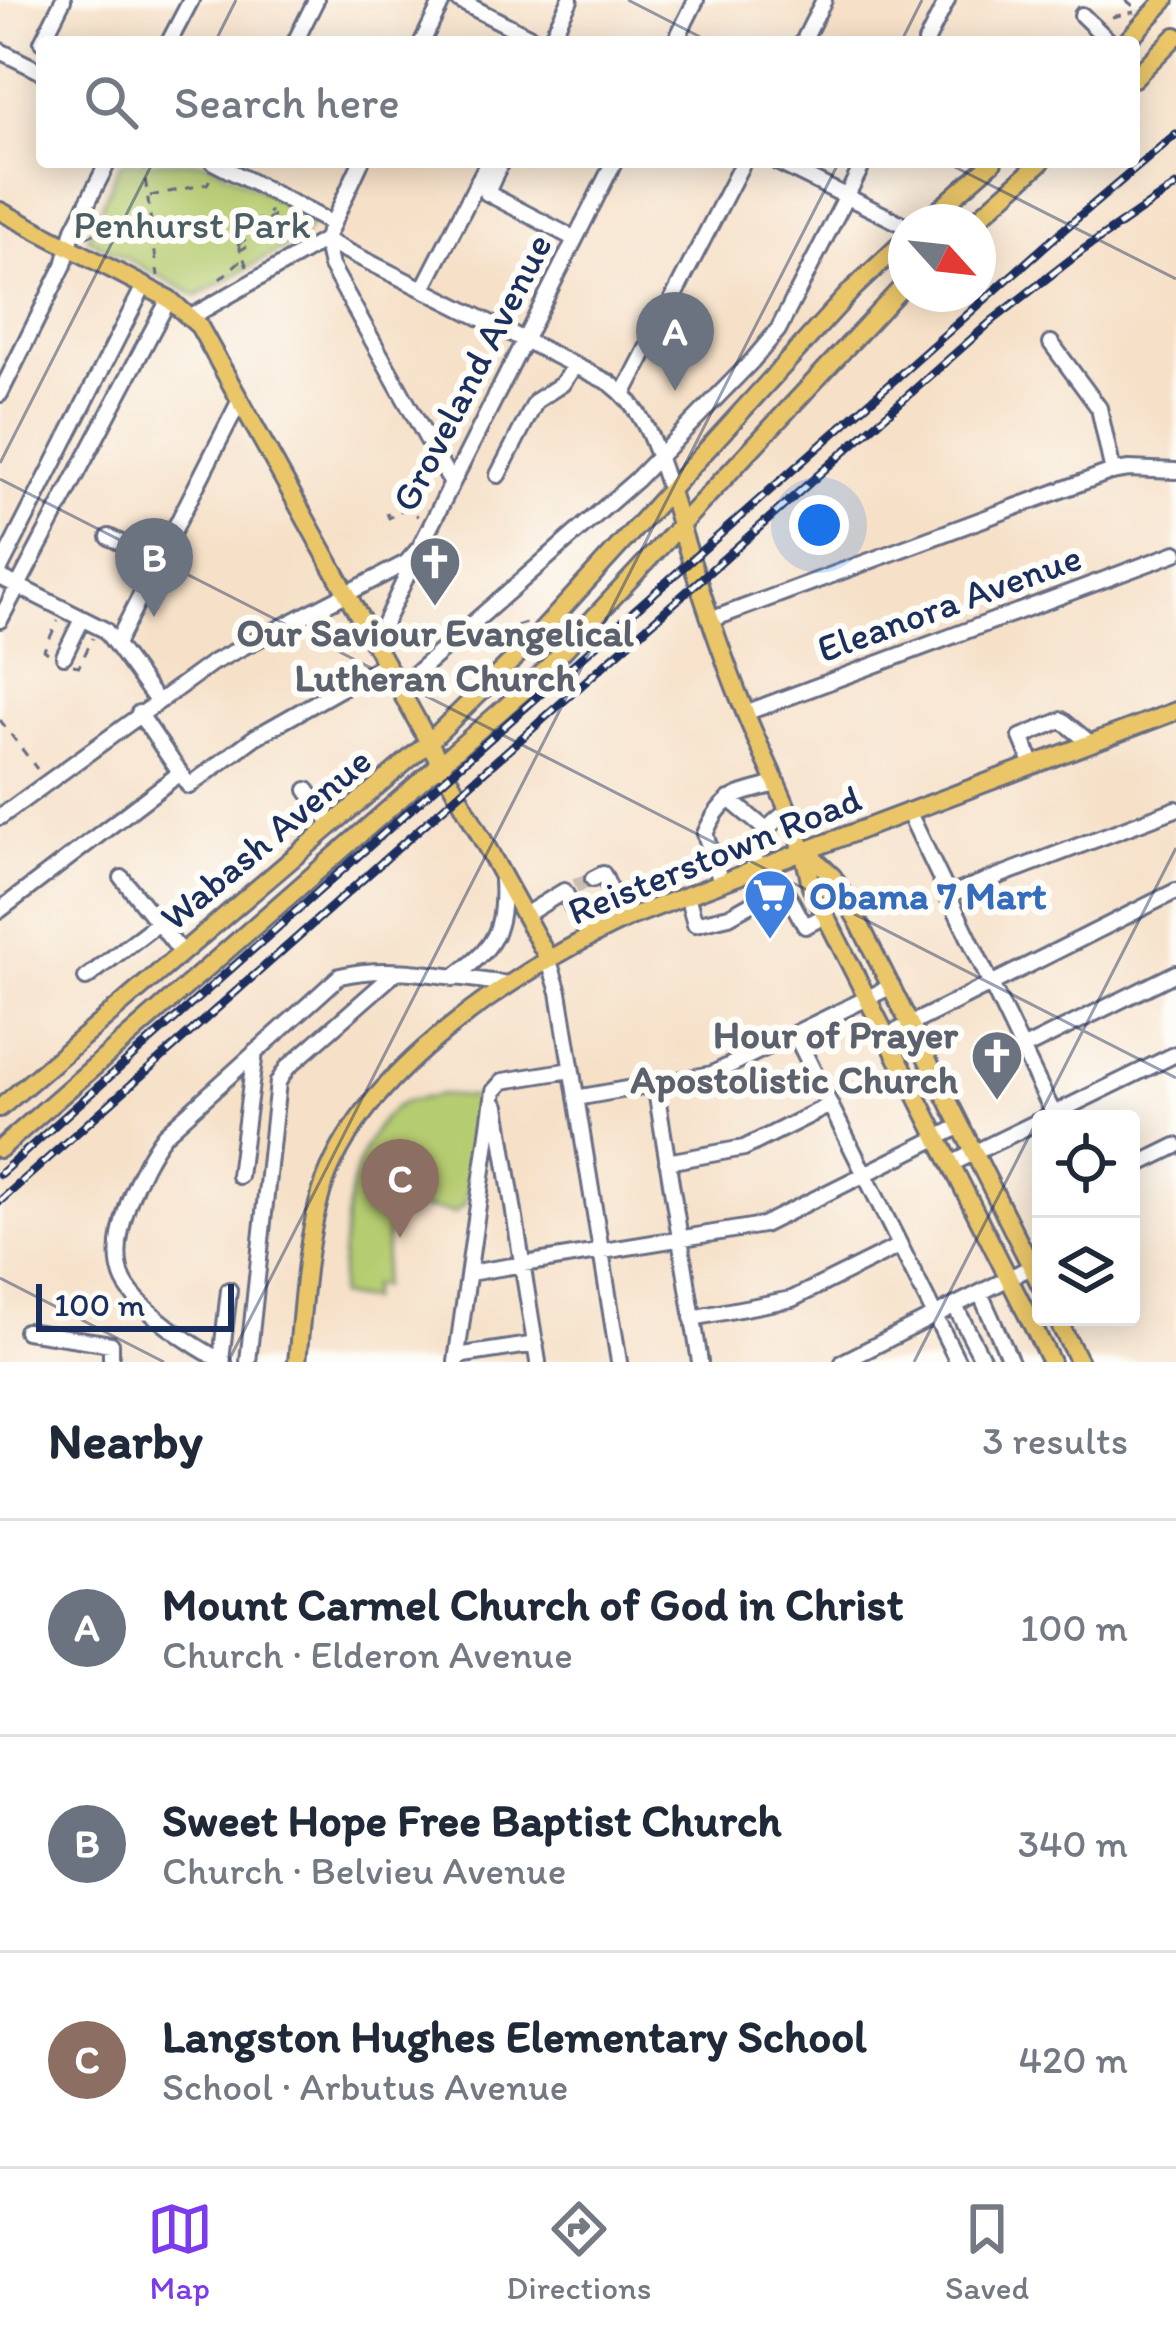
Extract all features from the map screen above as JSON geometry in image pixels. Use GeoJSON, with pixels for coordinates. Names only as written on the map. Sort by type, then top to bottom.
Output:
{"type":"FeatureCollection","features":[{"type":"Feature","properties":{"kind":"main road"},"geometry":{"type":"LineString","coordinates":[[1132,36],[1165,0]]}},
{"type":"Feature","properties":{"kind":"main road"},"geometry":{"type":"LineString","coordinates":[[1140,72],[1176,35]]}},
{"type":"Feature","properties":{"kind":"main road"},"geometry":{"type":"LineString","coordinates":[[946,204],[986,168]]}},
{"type":"Feature","properties":{"kind":"main road"},"geometry":{"type":"LineString","coordinates":[[994,204],[1034,168]]}},
{"type":"Feature","properties":{"kind":"main road"},"geometry":{"type":"LineString","coordinates":[[0,211],[77,242],[151,281],[190,316],[548,958]]}},
{"type":"Feature","properties":{"kind":"main road","name":"Wabash Avenue"},"geometry":{"type":"LineString","coordinates":[[0,1108],[429,742],[538,635],[888,257]]}},
{"type":"Feature","properties":{"kind":"main road","name":"Wabash Avenue"},"geometry":{"type":"LineString","coordinates":[[0,1149],[560,657],[888,302]]}},
{"type":"Feature","properties":{"kind":"main road"},"geometry":{"type":"LineString","coordinates":[[670,490],[710,620],[805,851],[811,887],[1051,1362]]}},
{"type":"Feature","properties":{"kind":"main road","name":"Reisterstown Road"},"geometry":{"type":"LineString","coordinates":[[297,1362],[315,1217],[348,1132],[404,1067],[510,984],[548,958],[624,920],[1176,711]]}},
{"type":"Feature","properties":{"kind":"main road"},"geometry":{"type":"LineString","coordinates":[[805,851],[833,877],[1031,1267]]}},
{"type":"Feature","properties":{"kind":"main road"},"geometry":{"type":"LineString","coordinates":[[56,1060],[75,1085]]}},
{"type":"Feature","properties":{"kind":"main road"},"geometry":{"type":"LineString","coordinates":[[1060,1326],[1078,1362]]}},
{"type":"Feature","properties":{"kind":"street"},"geometry":{"type":"LineString","coordinates":[[45,36],[63,0]]}},
{"type":"Feature","properties":{"kind":"street"},"geometry":{"type":"LineString","coordinates":[[172,36],[190,0]]}},
{"type":"Feature","properties":{"kind":"street"},"geometry":{"type":"LineString","coordinates":[[298,36],[316,0]]}},
{"type":"Feature","properties":{"kind":"street"},"geometry":{"type":"LineString","coordinates":[[425,36],[443,0]]}},
{"type":"Feature","properties":{"kind":"street"},"geometry":{"type":"LineString","coordinates":[[458,0],[533,36]]}},
{"type":"Feature","properties":{"kind":"street"},"geometry":{"type":"LineString","coordinates":[[549,36],[570,0]]}},
{"type":"Feature","properties":{"kind":"street"},"geometry":{"type":"LineString","coordinates":[[678,36],[696,0]]}},
{"type":"Feature","properties":{"kind":"street"},"geometry":{"type":"LineString","coordinates":[[806,36],[824,0]]}},
{"type":"Feature","properties":{"kind":"street"},"geometry":{"type":"LineString","coordinates":[[929,36],[947,0]]}},
{"type":"Feature","properties":{"kind":"street"},"geometry":{"type":"LineString","coordinates":[[1082,15],[1104,36]]}},
{"type":"Feature","properties":{"kind":"street"},"geometry":{"type":"LineString","coordinates":[[0,51],[36,69]]}},
{"type":"Feature","properties":{"kind":"street"},"geometry":{"type":"LineString","coordinates":[[0,393],[77,242],[74,229],[105,168]]}},
{"type":"Feature","properties":{"kind":"street"},"geometry":{"type":"LineString","coordinates":[[235,168],[331,223]]}},
{"type":"Feature","properties":{"kind":"street"},"geometry":{"type":"LineString","coordinates":[[358,168],[325,240],[332,266],[451,482]]}},
{"type":"Feature","properties":{"kind":"street"},"geometry":{"type":"LineString","coordinates":[[424,289],[485,168]]}},
{"type":"Feature","properties":{"kind":"street"},"geometry":{"type":"LineString","coordinates":[[499,168],[487,193],[575,238]]}},
{"type":"Feature","properties":{"kind":"street","name":"Groveland Avenue"},"geometry":{"type":"LineString","coordinates":[[375,643],[611,168]]}},
{"type":"Feature","properties":{"kind":"street"},"geometry":{"type":"LineString","coordinates":[[623,393],[740,168]]}},
{"type":"Feature","properties":{"kind":"street"},"geometry":{"type":"LineString","coordinates":[[790,168],[888,217]]}},
{"type":"Feature","properties":{"kind":"street"},"geometry":{"type":"LineString","coordinates":[[399,688],[658,457],[778,330],[861,168]]}},
{"type":"Feature","properties":{"kind":"street"},"geometry":{"type":"LineString","coordinates":[[325,240],[623,393],[642,416],[670,490]]}},
{"type":"Feature","properties":{"kind":"street"},"geometry":{"type":"LineString","coordinates":[[190,316],[325,240]]}},
{"type":"Feature","properties":{"kind":"street"},"geometry":{"type":"LineString","coordinates":[[151,281],[0,573],[105,630],[157,700]]}},
{"type":"Feature","properties":{"kind":"street"},"geometry":{"type":"LineString","coordinates":[[0,620],[169,298]]}},
{"type":"Feature","properties":{"kind":"street"},"geometry":{"type":"LineString","coordinates":[[1051,343],[1099,408],[1113,472]]}},
{"type":"Feature","properties":{"kind":"street"},"geometry":{"type":"LineString","coordinates":[[384,361],[393,344]]}},
{"type":"Feature","properties":{"kind":"street"},"geometry":{"type":"LineString","coordinates":[[498,476],[536,401],[562,384],[575,365]]}},
{"type":"Feature","properties":{"kind":"street"},"geometry":{"type":"LineString","coordinates":[[116,644],[240,400]]}},
{"type":"Feature","properties":{"kind":"street"},"geometry":{"type":"LineString","coordinates":[[710,620],[1113,472],[1176,471]]}},
{"type":"Feature","properties":{"kind":"street"},"geometry":{"type":"LineString","coordinates":[[109,537],[158,561]]}},
{"type":"Feature","properties":{"kind":"street","name":"Groveland Avenue"},"geometry":{"type":"LineString","coordinates":[[0,817],[212,663],[406,563],[420,547]]}},
{"type":"Feature","properties":{"kind":"street","name":"Eleanora Avenue"},"geometry":{"type":"LineString","coordinates":[[745,713],[1176,554]]}},
{"type":"Feature","properties":{"kind":"street"},"geometry":{"type":"LineString","coordinates":[[64,656],[82,619]]}},
{"type":"Feature","properties":{"kind":"street"},"geometry":{"type":"LineString","coordinates":[[139,713],[189,786],[255,736],[386,663]]}},
{"type":"Feature","properties":{"kind":"street"},"geometry":{"type":"LineString","coordinates":[[1033,765],[1021,737],[1033,729],[1062,720],[1090,743]]}},
{"type":"Feature","properties":{"kind":"street"},"geometry":{"type":"LineString","coordinates":[[0,910],[180,772]]}},
{"type":"Feature","properties":{"kind":"street"},"geometry":{"type":"LineString","coordinates":[[721,883],[705,834],[717,807],[776,784]]}},
{"type":"Feature","properties":{"kind":"street"},"geometry":{"type":"LineString","coordinates":[[307,790],[332,825]]}},
{"type":"Feature","properties":{"kind":"street"},"geometry":{"type":"LineString","coordinates":[[729,799],[765,829]]}},
{"type":"Feature","properties":{"kind":"street"},"geometry":{"type":"LineString","coordinates":[[946,896],[1176,809]]}},
{"type":"Feature","properties":{"kind":"street"},"geometry":{"type":"LineString","coordinates":[[788,811],[757,841],[759,868],[777,890],[787,893],[805,926],[827,915]]}},
{"type":"Feature","properties":{"kind":"street"},"geometry":{"type":"LineString","coordinates":[[908,811],[1022,1049],[1046,1110]]}},
{"type":"Feature","properties":{"kind":"street"},"geometry":{"type":"LineString","coordinates":[[453,978],[477,961],[496,936],[503,907],[502,874]]}},
{"type":"Feature","properties":{"kind":"street"},"geometry":{"type":"LineString","coordinates":[[592,879],[603,874],[624,920]]}},
{"type":"Feature","properties":{"kind":"street"},"geometry":{"type":"LineString","coordinates":[[122,878],[182,953]]}},
{"type":"Feature","properties":{"kind":"street"},"geometry":{"type":"LineString","coordinates":[[525,915],[570,889],[589,937]]}},
{"type":"Feature","properties":{"kind":"street"},"geometry":{"type":"LineString","coordinates":[[687,895],[695,924],[729,916],[777,890]]}},
{"type":"Feature","properties":{"kind":"street"},"geometry":{"type":"LineString","coordinates":[[889,1035],[1176,891]]}},
{"type":"Feature","properties":{"kind":"street"},"geometry":{"type":"LineString","coordinates":[[86,978],[158,923]]}},
{"type":"Feature","properties":{"kind":"street"},"geometry":{"type":"LineString","coordinates":[[548,958],[559,992],[619,1362]]}},
{"type":"Feature","properties":{"kind":"street"},"geometry":{"type":"LineString","coordinates":[[248,1362],[278,1082],[287,1068],[395,973]]}},
{"type":"Feature","properties":{"kind":"street"},"geometry":{"type":"LineString","coordinates":[[229,1290],[223,1361],[145,1307],[124,1281],[120,1268],[125,1209],[139,1170],[165,1134],[340,976],[395,973],[510,984]]}},
{"type":"Feature","properties":{"kind":"street"},"geometry":{"type":"LineString","coordinates":[[1022,1049],[1176,973]]}},
{"type":"Feature","properties":{"kind":"street"},"geometry":{"type":"LineString","coordinates":[[576,1098],[721,1071],[892,986]]}},
{"type":"Feature","properties":{"kind":"street"},"geometry":{"type":"LineString","coordinates":[[795,1034],[958,1362]]}},
{"type":"Feature","properties":{"kind":"street"},"geometry":{"type":"LineString","coordinates":[[239,1176],[255,1052]]}},
{"type":"Feature","properties":{"kind":"street"},"geometry":{"type":"LineString","coordinates":[[1065,1110],[1176,1054]]}},
{"type":"Feature","properties":{"kind":"street"},"geometry":{"type":"LineString","coordinates":[[536,1344],[456,1359],[494,1091],[503,1081],[571,1070]]}},
{"type":"Feature","properties":{"kind":"street"},"geometry":{"type":"LineString","coordinates":[[655,1084],[700,1362]]}},
{"type":"Feature","properties":{"kind":"street"},"geometry":{"type":"LineString","coordinates":[[494,1091],[538,1362]]}},
{"type":"Feature","properties":{"kind":"street"},"geometry":{"type":"LineString","coordinates":[[667,1162],[744,1148],[830,1105]]}},
{"type":"Feature","properties":{"kind":"street"},"geometry":{"type":"LineString","coordinates":[[469,1273],[763,1225],[962,1126]]}},
{"type":"Feature","properties":{"kind":"street"},"geometry":{"type":"LineString","coordinates":[[952,1163],[1032,1126]]}},
{"type":"Feature","properties":{"kind":"street"},"geometry":{"type":"LineString","coordinates":[[1140,1164],[1176,1146]]}},
{"type":"Feature","properties":{"kind":"street"},"geometry":{"type":"LineString","coordinates":[[692,1318],[792,1299],[899,1246]]}},
{"type":"Feature","properties":{"kind":"street"},"geometry":{"type":"LineString","coordinates":[[843,1362],[1031,1267]]}},
{"type":"Feature","properties":{"kind":"street"},"geometry":{"type":"LineString","coordinates":[[980,1293],[1011,1362]]}},
{"type":"Feature","properties":{"kind":"street"},"geometry":{"type":"LineString","coordinates":[[955,1306],[984,1362]]}},
{"type":"Feature","properties":{"kind":"street"},"geometry":{"type":"LineString","coordinates":[[26,1331],[111,1343],[111,1362]]}},
{"type":"Feature","properties":{"kind":"path"},"geometry":{"type":"LineString","coordinates":[[1126,0],[1138,10]]}},
{"type":"Feature","properties":{"kind":"path"},"geometry":{"type":"LineString","coordinates":[[1138,10],[1139,0]]}},
{"type":"Feature","properties":{"kind":"path"},"geometry":{"type":"LineString","coordinates":[[1112,17],[1138,10]]}},
{"type":"Feature","properties":{"kind":"path"},"geometry":{"type":"LineString","coordinates":[[144,168],[152,228],[151,281]]}},
{"type":"Feature","properties":{"kind":"path"},"geometry":{"type":"LineString","coordinates":[[149,196],[207,184],[213,168]]}},
{"type":"Feature","properties":{"kind":"path"},"geometry":{"type":"LineString","coordinates":[[238,248],[255,234],[274,215],[255,234],[236,237],[238,248],[242,259],[248,269]]}},
{"type":"Feature","properties":{"kind":"path"},"geometry":{"type":"LineString","coordinates":[[134,220],[152,228]]}},
{"type":"Feature","properties":{"kind":"path"},"geometry":{"type":"LineString","coordinates":[[245,220],[255,234]]}},
{"type":"Feature","properties":{"kind":"path"},"geometry":{"type":"LineString","coordinates":[[77,242],[110,228]]}},
{"type":"Feature","properties":{"kind":"path"},"geometry":{"type":"LineString","coordinates":[[220,279],[242,259]]}},
{"type":"Feature","properties":{"kind":"path"},"geometry":{"type":"LineString","coordinates":[[386,514],[389,518],[418,500],[418,486]]}},
{"type":"Feature","properties":{"kind":"path"},"geometry":{"type":"LineString","coordinates":[[404,509],[418,516]]}},
{"type":"Feature","properties":{"kind":"path"},"geometry":{"type":"LineString","coordinates":[[471,638],[532,621]]}},
{"type":"Feature","properties":{"kind":"path"},"geometry":{"type":"LineString","coordinates":[[0,720],[37,770]]}},
{"type":"Feature","properties":{"kind":"green space","name":"Penhurst Park"},"geometry":{"type":"Polygon","coordinates":[[[118,168],[218,168],[314,219],[302,238],[197,296],[87,238],[118,168]]]}},
{"type":"Feature","properties":{"kind":"green space"},"geometry":{"type":"Polygon","coordinates":[[[442,1095],[481,1098],[465,1204],[454,1213],[398,1204],[395,1230],[388,1230],[381,1287],[371,1286],[369,1300],[338,1296],[350,1195],[366,1146],[396,1107],[442,1095]]]}},
{"type":"Feature","properties":{"kind":"tunnel"},"geometry":{"type":"LineString","coordinates":[[575,886],[593,879]]}},
{"type":"Feature","properties":{"kind":"railway"},"geometry":{"type":"LineString","coordinates":[[1140,165],[1176,134]]}},
{"type":"Feature","properties":{"kind":"railway"},"geometry":{"type":"LineString","coordinates":[[0,1174],[1136,168]]}},
{"type":"Feature","properties":{"kind":"railway"},"geometry":{"type":"LineString","coordinates":[[0,1201],[993,320],[1176,186]]}},
{"type":"Feature","properties":{"kind":"place","name":"Mount Carmel Church of God in Christ"},"geometry":{"type":"Point","coordinates":[675,391]}},
{"type":"Feature","properties":{"kind":"place","name":"Our Saviour Evangelical Lutheran Church"},"geometry":{"type":"Point","coordinates":[435,608]}},
{"type":"Feature","properties":{"kind":"place","name":"Sweet Hope Free Baptist Church"},"geometry":{"type":"Point","coordinates":[154,617]}},
{"type":"Feature","properties":{"kind":"place","name":"Obama 7 Mart"},"geometry":{"type":"Point","coordinates":[770,941]}},
{"type":"Feature","properties":{"kind":"place","name":"Hour of Prayer Apostolistic Church"},"geometry":{"type":"Point","coordinates":[997,1102]}},
{"type":"Feature","properties":{"kind":"place","name":"Langston Hughes Elementary School"},"geometry":{"type":"Point","coordinates":[400,1238]}}]}
